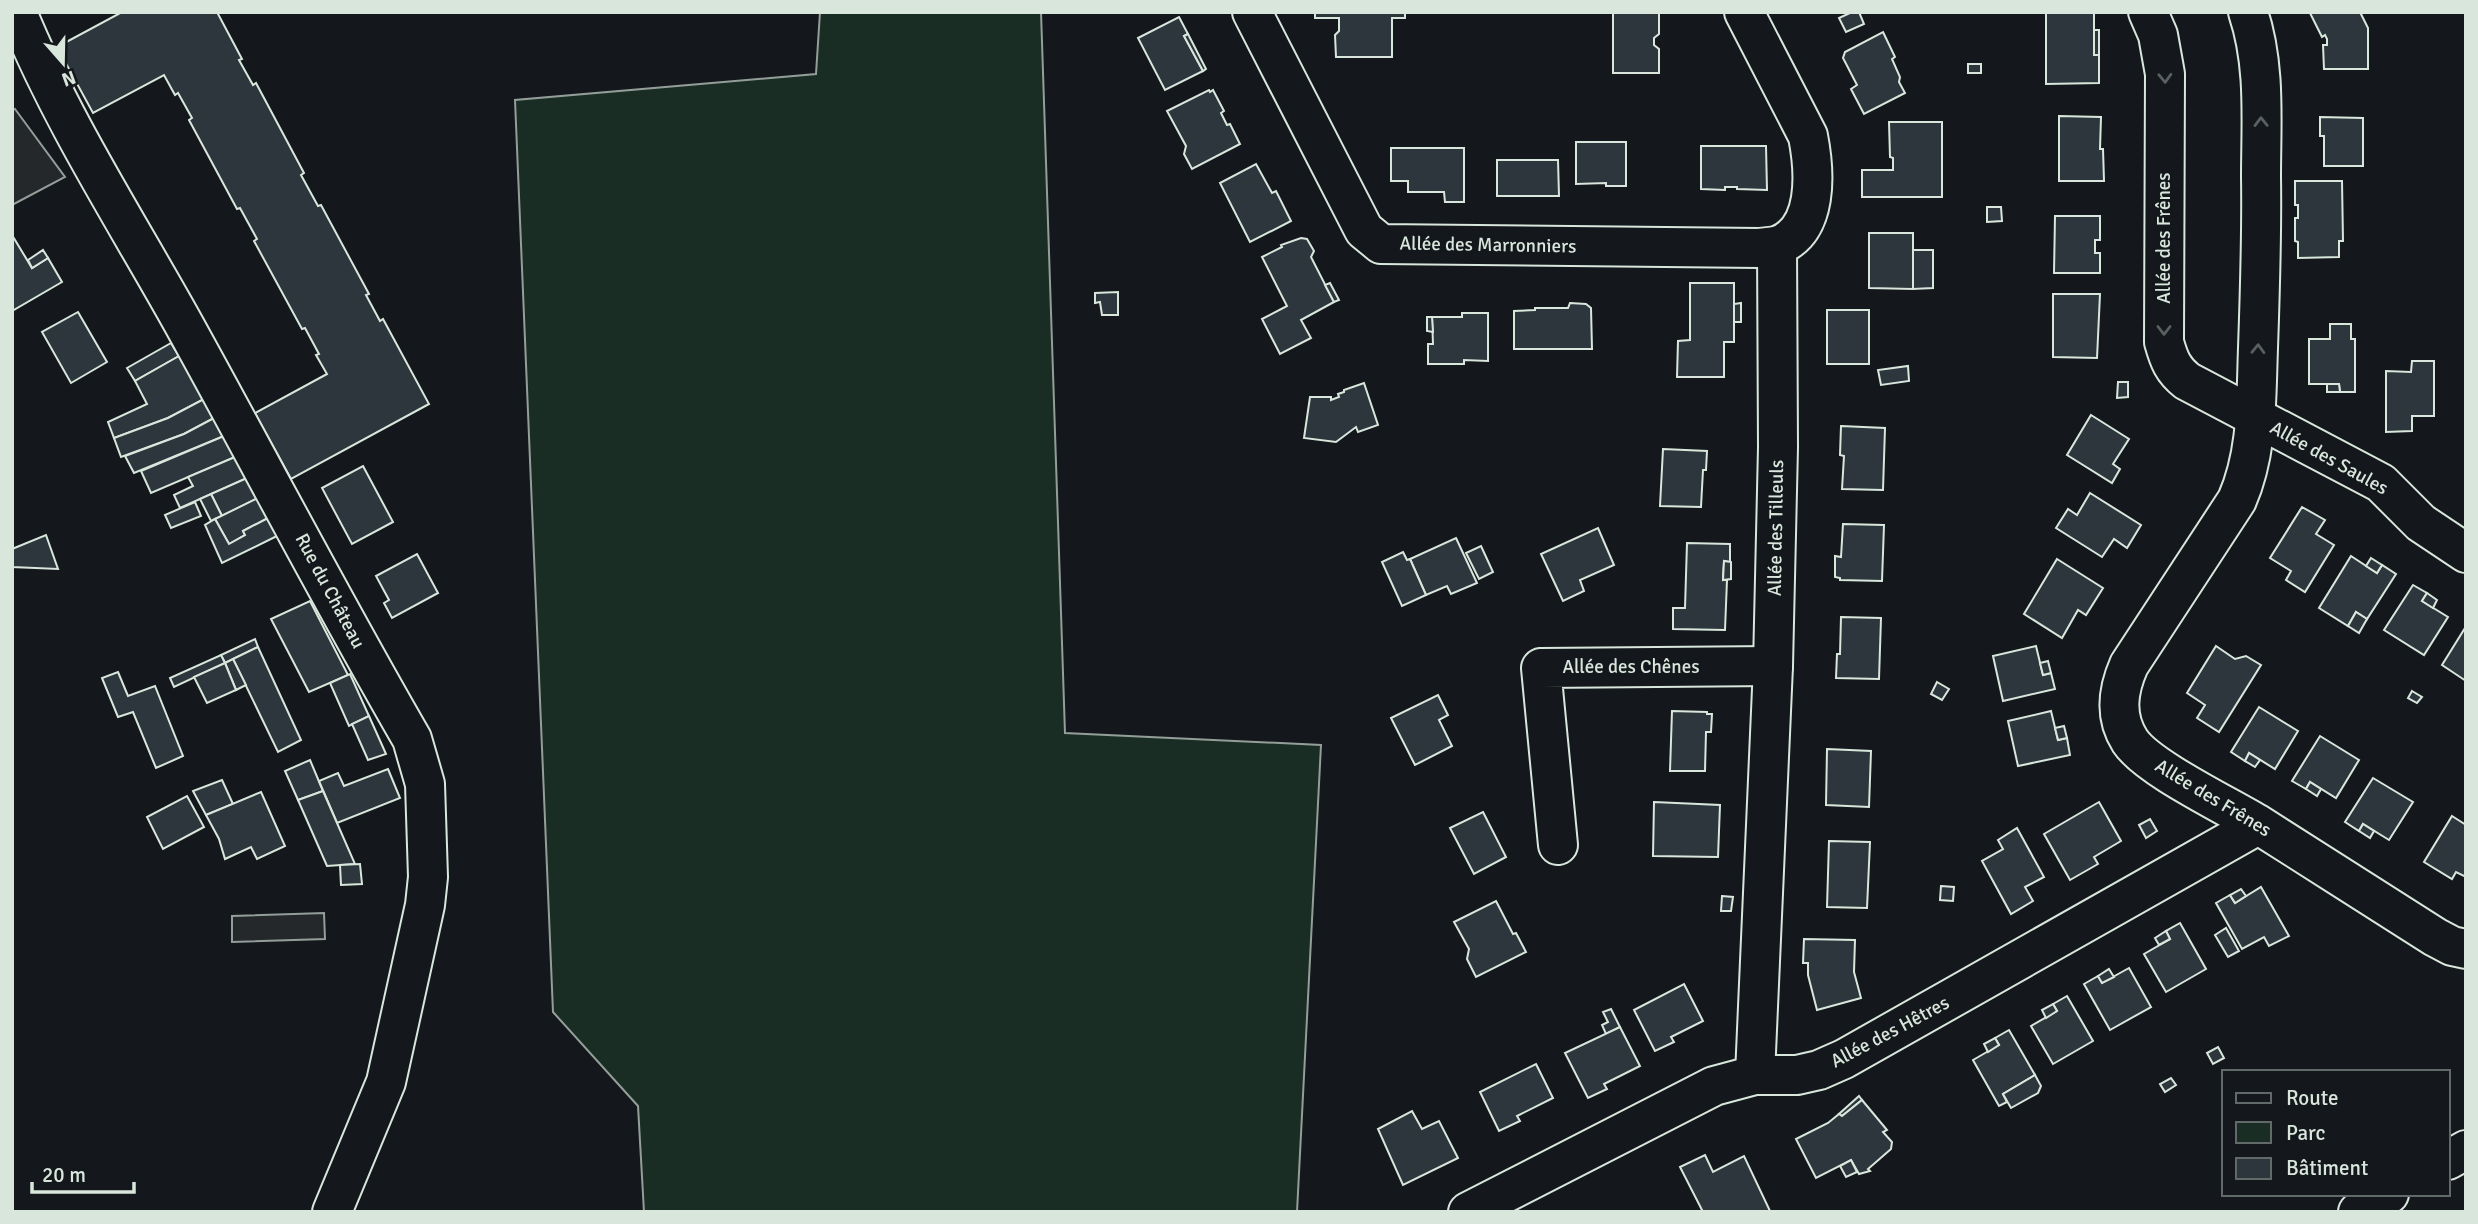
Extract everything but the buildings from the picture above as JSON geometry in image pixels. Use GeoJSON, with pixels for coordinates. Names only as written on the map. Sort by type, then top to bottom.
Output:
{"type":"FeatureCollection","features":[{"type":"Feature","properties":{"kind":"street","name":"Rue du Château"},"geometry":{"type":"LineString","coordinates":[[17,12],[32,49],[76,133],[412,739],[425,784],[428,877],[413,963],[386,1082],[332,1212]]}},
{"type":"Feature","properties":{"kind":"street","name":"Allée des Marronniers"},"geometry":{"type":"LineString","coordinates":[[1252,12],[1364,230],[1381,244],[1777,246]]}},
{"type":"Feature","properties":{"kind":"street"},"geometry":{"type":"LineString","coordinates":[[1744,12],[1808,136],[1812,159],[1808,215],[1794,237],[1777,246]]}},
{"type":"Feature","properties":{"kind":"street","name":"Allée des Frênes"},"geometry":{"type":"LineString","coordinates":[[2148,12],[2158,34],[2165,74],[2164,342],[2169,362],[2187,381],[2255,418]]}},
{"type":"Feature","properties":{"kind":"street","name":"Allée des Frênes"},"geometry":{"type":"LineString","coordinates":[[2248,12],[2257,43],[2260,78],[2262,241],[2255,418],[2247,478],[2238,500],[2129,665],[2118,698],[2123,725],[2131,742],[2149,760],[2435,937],[2452,946],[2466,948]]}},
{"type":"Feature","properties":{"kind":"street","name":"Allée des Tilleuls"},"geometry":{"type":"LineString","coordinates":[[1755,1074],[1773,666],[1778,447],[1777,246]]}},
{"type":"Feature","properties":{"kind":"street","name":"Allée des Saules"},"geometry":{"type":"LineString","coordinates":[[2255,418],[2381,483],[2421,523],[2466,553]]}},
{"type":"Feature","properties":{"kind":"street","name":"Allée des Chênes"},"geometry":{"type":"LineString","coordinates":[[1558,845],[1541,668],[1773,666]]}},
{"type":"Feature","properties":{"kind":"street","name":"Allée des Hêtres"},"geometry":{"type":"LineString","coordinates":[[1468,1212],[1714,1086],[1755,1074],[1797,1075],[1844,1059],[2258,825]]}},
{"type":"Feature","properties":{"kind":"street"},"geometry":{"type":"LineString","coordinates":[[2450,1159],[2466,1150]]}},
{"type":"Feature","properties":{"kind":"street"},"geometry":{"type":"LineString","coordinates":[[2358,1212],[2386,1196]]}},
{"type":"Feature","properties":{"kind":"green space"},"geometry":{"type":"Polygon","coordinates":[[[820,12],[1041,12],[1065,733],[1321,745],[1297,1212],[644,1212],[638,1106],[553,1012],[515,100],[816,74],[820,12]]]}},
{"type":"Feature","properties":{"kind":"shaded area"},"geometry":{"type":"Polygon","coordinates":[[[15,109],[65,177],[12,205],[12,110],[15,109]]]}},
{"type":"Feature","properties":{"kind":"shaded area"},"geometry":{"type":"Polygon","coordinates":[[[324,913],[325,939],[232,942],[232,916],[324,913]]]}}]}
